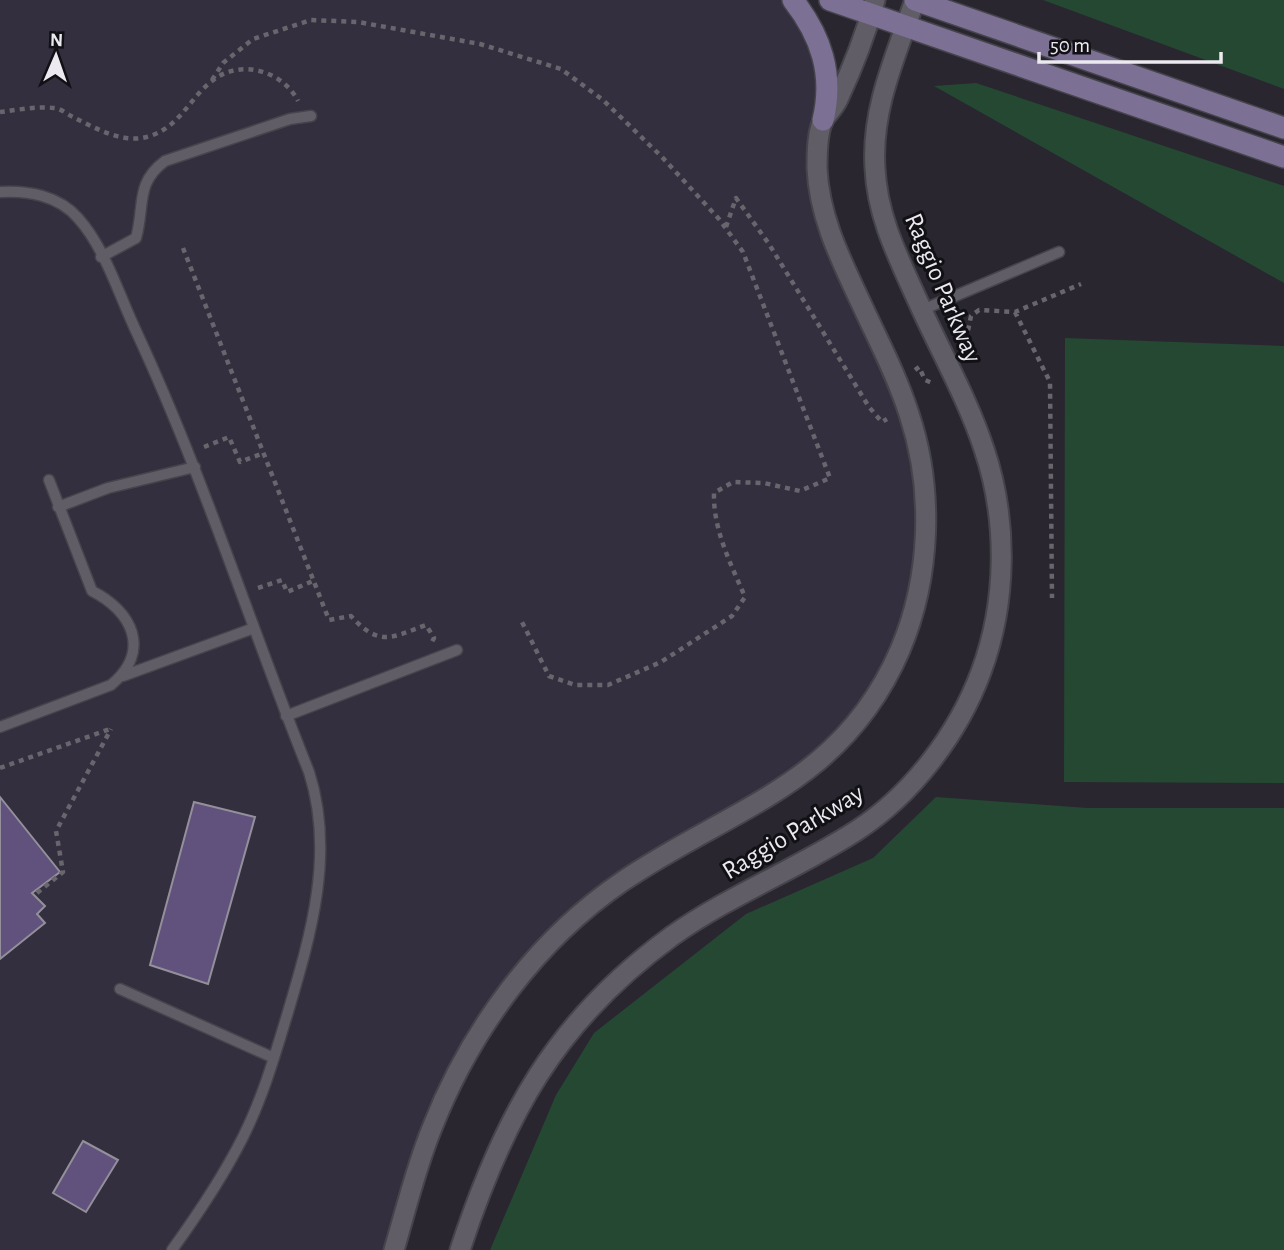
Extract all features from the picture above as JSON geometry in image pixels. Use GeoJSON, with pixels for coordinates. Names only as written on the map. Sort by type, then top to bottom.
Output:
{"type":"FeatureCollection","features":[{"type":"Feature","properties":{"kind":"main road"},"geometry":{"type":"LineString","coordinates":[[793,0],[814,31],[826,64],[826,107],[823,120]]}},
{"type":"Feature","properties":{"kind":"main road"},"geometry":{"type":"LineString","coordinates":[[830,0],[874,7],[906,25],[1284,157]]}},
{"type":"Feature","properties":{"kind":"main road"},"geometry":{"type":"LineString","coordinates":[[915,0],[1284,128]]}},
{"type":"Feature","properties":{"kind":"street","name":"Raggio Parkway"},"geometry":{"type":"LineString","coordinates":[[460,1250],[503,1134],[529,1086],[574,1026],[612,986],[671,937],[875,817],[925,766],[972,695],[995,629],[1001,593],[997,503],[992,475],[975,423],[885,226],[875,172],[874,149],[880,107],[915,0]]}},
{"type":"Feature","properties":{"kind":"street","name":"Raggio Parkway"},"geometry":{"type":"LineString","coordinates":[[394,1250],[432,1128],[458,1072],[488,1020],[530,965],[572,923],[621,882],[769,798],[822,758],[867,706],[901,648],[917,599],[925,551],[921,462],[909,412],[828,230],[817,172],[823,120],[838,100],[874,7]]}},
{"type":"Feature","properties":{"kind":"lane"},"geometry":{"type":"LineString","coordinates":[[102,257],[136,238],[146,182],[152,171],[165,161],[290,120],[312,116]]}},
{"type":"Feature","properties":{"kind":"lane"},"geometry":{"type":"LineString","coordinates":[[0,192],[32,193],[62,204],[77,216],[102,257],[181,428],[315,791],[321,843],[318,888],[306,948],[274,1058],[244,1134],[226,1170],[172,1250]]}},
{"type":"Feature","properties":{"kind":"lane"},"geometry":{"type":"LineString","coordinates":[[922,310],[1059,252]]}},
{"type":"Feature","properties":{"kind":"lane"},"geometry":{"type":"LineString","coordinates":[[58,507],[108,488],[195,467]]}},
{"type":"Feature","properties":{"kind":"lane"},"geometry":{"type":"LineString","coordinates":[[49,480],[92,591],[114,603],[132,630],[131,657],[123,676]]}},
{"type":"Feature","properties":{"kind":"lane"},"geometry":{"type":"LineString","coordinates":[[0,727],[94,694],[123,676],[254,628]]}},
{"type":"Feature","properties":{"kind":"lane"},"geometry":{"type":"LineString","coordinates":[[286,716],[457,650]]}},
{"type":"Feature","properties":{"kind":"lane"},"geometry":{"type":"LineString","coordinates":[[120,989],[274,1058]]}},
{"type":"Feature","properties":{"kind":"path"},"geometry":{"type":"LineString","coordinates":[[0,111],[55,108],[125,139],[152,135],[178,120],[223,63],[253,39],[311,20],[358,22],[480,44],[561,69],[603,100],[662,157],[726,228],[743,252],[831,478],[800,491],[764,483],[733,481],[714,493],[713,509],[720,537],[745,597],[732,615],[661,662],[608,685],[575,685],[549,676],[522,622]]}},
{"type":"Feature","properties":{"kind":"path"},"geometry":{"type":"LineString","coordinates":[[212,80],[234,72],[258,70],[279,77],[291,88],[298,102]]}},
{"type":"Feature","properties":{"kind":"path"},"geometry":{"type":"LineString","coordinates":[[726,228],[736,198],[769,244],[869,407],[882,422],[888,421],[884,410]]}},
{"type":"Feature","properties":{"kind":"path"},"geometry":{"type":"LineString","coordinates":[[183,248],[329,620],[351,616],[360,629],[378,637],[395,636],[426,625],[434,638],[431,642]]}},
{"type":"Feature","properties":{"kind":"path"},"geometry":{"type":"LineString","coordinates":[[961,356],[968,339],[971,316],[979,310],[1014,312],[1081,284]]}},
{"type":"Feature","properties":{"kind":"path"},"geometry":{"type":"LineString","coordinates":[[1014,312],[1051,382],[1052,598]]}},
{"type":"Feature","properties":{"kind":"path"},"geometry":{"type":"LineString","coordinates":[[908,374],[919,367],[925,380],[935,381]]}},
{"type":"Feature","properties":{"kind":"path"},"geometry":{"type":"LineString","coordinates":[[204,447],[229,437],[240,462],[264,453]]}},
{"type":"Feature","properties":{"kind":"path"},"geometry":{"type":"LineString","coordinates":[[258,589],[282,580],[287,592],[313,581]]}},
{"type":"Feature","properties":{"kind":"path"},"geometry":{"type":"LineString","coordinates":[[0,768],[111,729],[56,831],[63,872],[37,893]]}},
{"type":"Feature","properties":{"kind":"shaded area"},"geometry":{"type":"Polygon","coordinates":[[[0,0],[788,0],[822,60],[819,199],[910,421],[924,545],[894,659],[817,759],[638,868],[492,1013],[389,1250],[0,1250],[0,0]]]}},
{"type":"Feature","properties":{"kind":"green space"},"geometry":{"type":"Polygon","coordinates":[[[1043,0],[1284,0],[1284,89],[1043,0]]]}},
{"type":"Feature","properties":{"kind":"green space"},"geometry":{"type":"Polygon","coordinates":[[[976,83],[1284,186],[1284,283],[934,86],[976,83]]]}},
{"type":"Feature","properties":{"kind":"green space"},"geometry":{"type":"Polygon","coordinates":[[[1065,338],[1284,346],[1284,783],[1064,782],[1065,338]]]}},
{"type":"Feature","properties":{"kind":"green space"},"geometry":{"type":"Polygon","coordinates":[[[936,797],[1087,808],[1284,808],[1284,1250],[490,1250],[556,1095],[594,1033],[746,914],[873,858],[936,797]]]}},
{"type":"Feature","properties":{"kind":"building"},"geometry":{"type":"Polygon","coordinates":[[[0,797],[60,872],[32,893],[45,906],[37,914],[45,923],[0,959],[0,797]]]}},
{"type":"Feature","properties":{"kind":"building"},"geometry":{"type":"Polygon","coordinates":[[[194,802],[255,817],[208,984],[150,965],[194,802]]]}},
{"type":"Feature","properties":{"kind":"building"},"geometry":{"type":"Polygon","coordinates":[[[83,1141],[118,1160],[86,1212],[53,1193],[83,1141]]]}}]}
